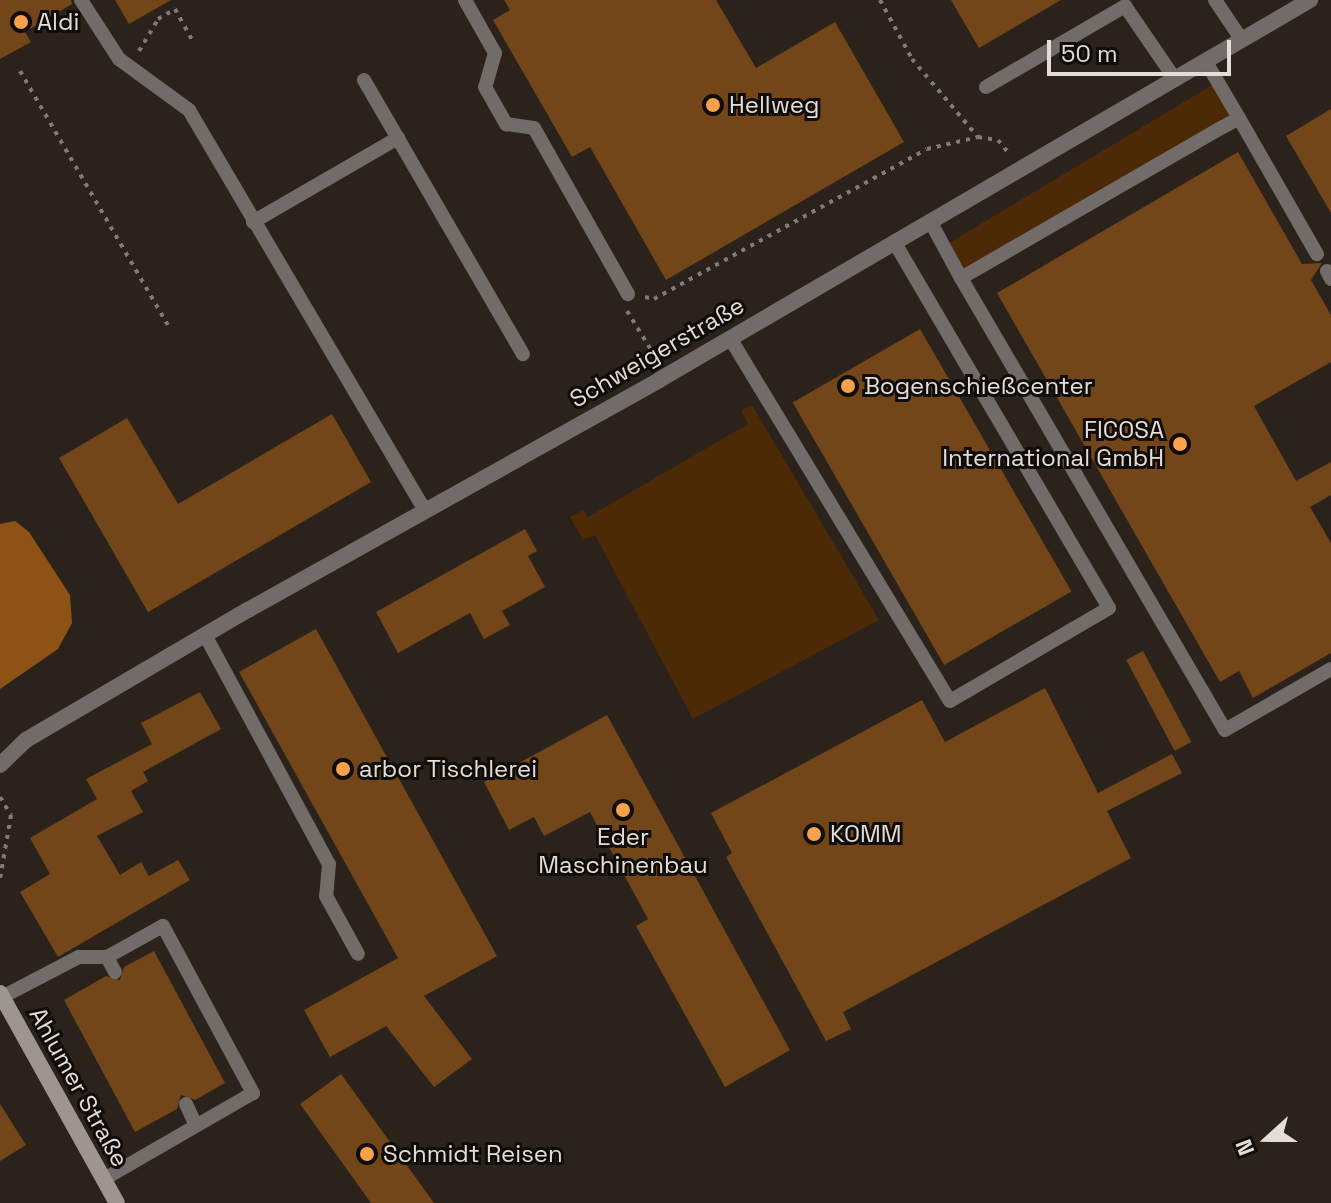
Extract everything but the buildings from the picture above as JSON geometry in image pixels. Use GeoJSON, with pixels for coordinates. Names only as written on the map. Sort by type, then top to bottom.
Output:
{"type":"FeatureCollection","features":[{"type":"Feature","properties":{"kind":"main road","name":"Ahlumer Straße"},"geometry":{"type":"LineString","coordinates":[[1,995],[117,1203]]}},
{"type":"Feature","properties":{"kind":"street","name":"Schweigerstraße"},"geometry":{"type":"LineString","coordinates":[[0,765],[26,740],[205,635],[730,338],[1310,0]]}},
{"type":"Feature","properties":{"kind":"street","name":"Schweigerstraße"},"geometry":{"type":"LineString","coordinates":[[0,747],[26,740]]}},
{"type":"Feature","properties":{"kind":"lane"},"geometry":{"type":"LineString","coordinates":[[81,0],[119,59],[189,110],[425,511]]}},
{"type":"Feature","properties":{"kind":"lane"},"geometry":{"type":"LineString","coordinates":[[465,0],[495,53],[485,87],[506,124],[534,128],[628,294]]}},
{"type":"Feature","properties":{"kind":"lane"},"geometry":{"type":"LineString","coordinates":[[1215,0],[1242,40]]}},
{"type":"Feature","properties":{"kind":"lane"},"geometry":{"type":"LineString","coordinates":[[986,87],[1125,6],[1175,79]]}},
{"type":"Feature","properties":{"kind":"lane"},"geometry":{"type":"LineString","coordinates":[[1206,62],[1317,254]]}},
{"type":"Feature","properties":{"kind":"lane"},"geometry":{"type":"LineString","coordinates":[[364,80],[523,354]]}},
{"type":"Feature","properties":{"kind":"lane"},"geometry":{"type":"LineString","coordinates":[[961,278],[1239,118]]}},
{"type":"Feature","properties":{"kind":"lane"},"geometry":{"type":"LineString","coordinates":[[253,222],[398,138]]}},
{"type":"Feature","properties":{"kind":"lane"},"geometry":{"type":"LineString","coordinates":[[930,221],[1225,730],[1331,669]]}},
{"type":"Feature","properties":{"kind":"lane"},"geometry":{"type":"LineString","coordinates":[[730,338],[950,701],[1109,608],[894,242]]}},
{"type":"Feature","properties":{"kind":"lane"},"geometry":{"type":"LineString","coordinates":[[205,635],[329,864],[326,896],[358,954]]}},
{"type":"Feature","properties":{"kind":"lane"},"geometry":{"type":"LineString","coordinates":[[1,995],[79,957],[107,957],[163,926],[253,1093],[104,1179]]}},
{"type":"Feature","properties":{"kind":"lane"},"geometry":{"type":"LineString","coordinates":[[107,957],[115,972]]}},
{"type":"Feature","properties":{"kind":"lane"},"geometry":{"type":"LineString","coordinates":[[186,1104],[196,1125]]}},
{"type":"Feature","properties":{"kind":"path"},"geometry":{"type":"LineString","coordinates":[[880,0],[912,59],[978,137]]}},
{"type":"Feature","properties":{"kind":"path"},"geometry":{"type":"LineString","coordinates":[[137,56],[158,19],[175,9],[193,41]]}},
{"type":"Feature","properties":{"kind":"path"},"geometry":{"type":"LineString","coordinates":[[20,71],[168,325]]}},
{"type":"Feature","properties":{"kind":"path"},"geometry":{"type":"LineString","coordinates":[[628,294],[654,299],[927,149],[978,137],[998,140],[1019,170]]}},
{"type":"Feature","properties":{"kind":"path"},"geometry":{"type":"LineString","coordinates":[[636,326],[649,346]]}},
{"type":"Feature","properties":{"kind":"path"},"geometry":{"type":"LineString","coordinates":[[0,797],[11,815],[0,879]]}},
{"type":"Feature","properties":{"kind":"shaded area"},"geometry":{"type":"Polygon","coordinates":[[[1217,82],[1239,118],[965,282],[944,246],[1217,82]]]}},
{"type":"Feature","properties":{"kind":"shaded area"},"geometry":{"type":"Polygon","coordinates":[[[752,405],[879,620],[693,719],[595,535],[583,540],[570,517],[583,510],[588,517],[748,424],[741,410],[752,405]]]}},
{"type":"Feature","properties":{"kind":"shaded area"},"geometry":{"type":"Polygon","coordinates":[[[15,521],[29,532],[70,595],[72,623],[58,649],[0,689],[0,524],[15,521]]]}},
{"type":"Feature","properties":{"kind":"place","name":"Aldi"},"geometry":{"type":"Point","coordinates":[21,22]}},
{"type":"Feature","properties":{"kind":"place","name":"Hellweg"},"geometry":{"type":"Point","coordinates":[713,105]}},
{"type":"Feature","properties":{"kind":"place","name":"Bogenschießcenter"},"geometry":{"type":"Point","coordinates":[848,386]}},
{"type":"Feature","properties":{"kind":"place","name":"FICOSA International GmbH"},"geometry":{"type":"Point","coordinates":[1180,444]}},
{"type":"Feature","properties":{"kind":"place","name":"arbor Tischlerei"},"geometry":{"type":"Point","coordinates":[343,769]}},
{"type":"Feature","properties":{"kind":"place","name":"Eder Maschinenbau"},"geometry":{"type":"Point","coordinates":[623,810]}},
{"type":"Feature","properties":{"kind":"place","name":"KOMM"},"geometry":{"type":"Point","coordinates":[814,834]}},
{"type":"Feature","properties":{"kind":"place","name":"Schmidt Reisen"},"geometry":{"type":"Point","coordinates":[367,1154]}}]}
